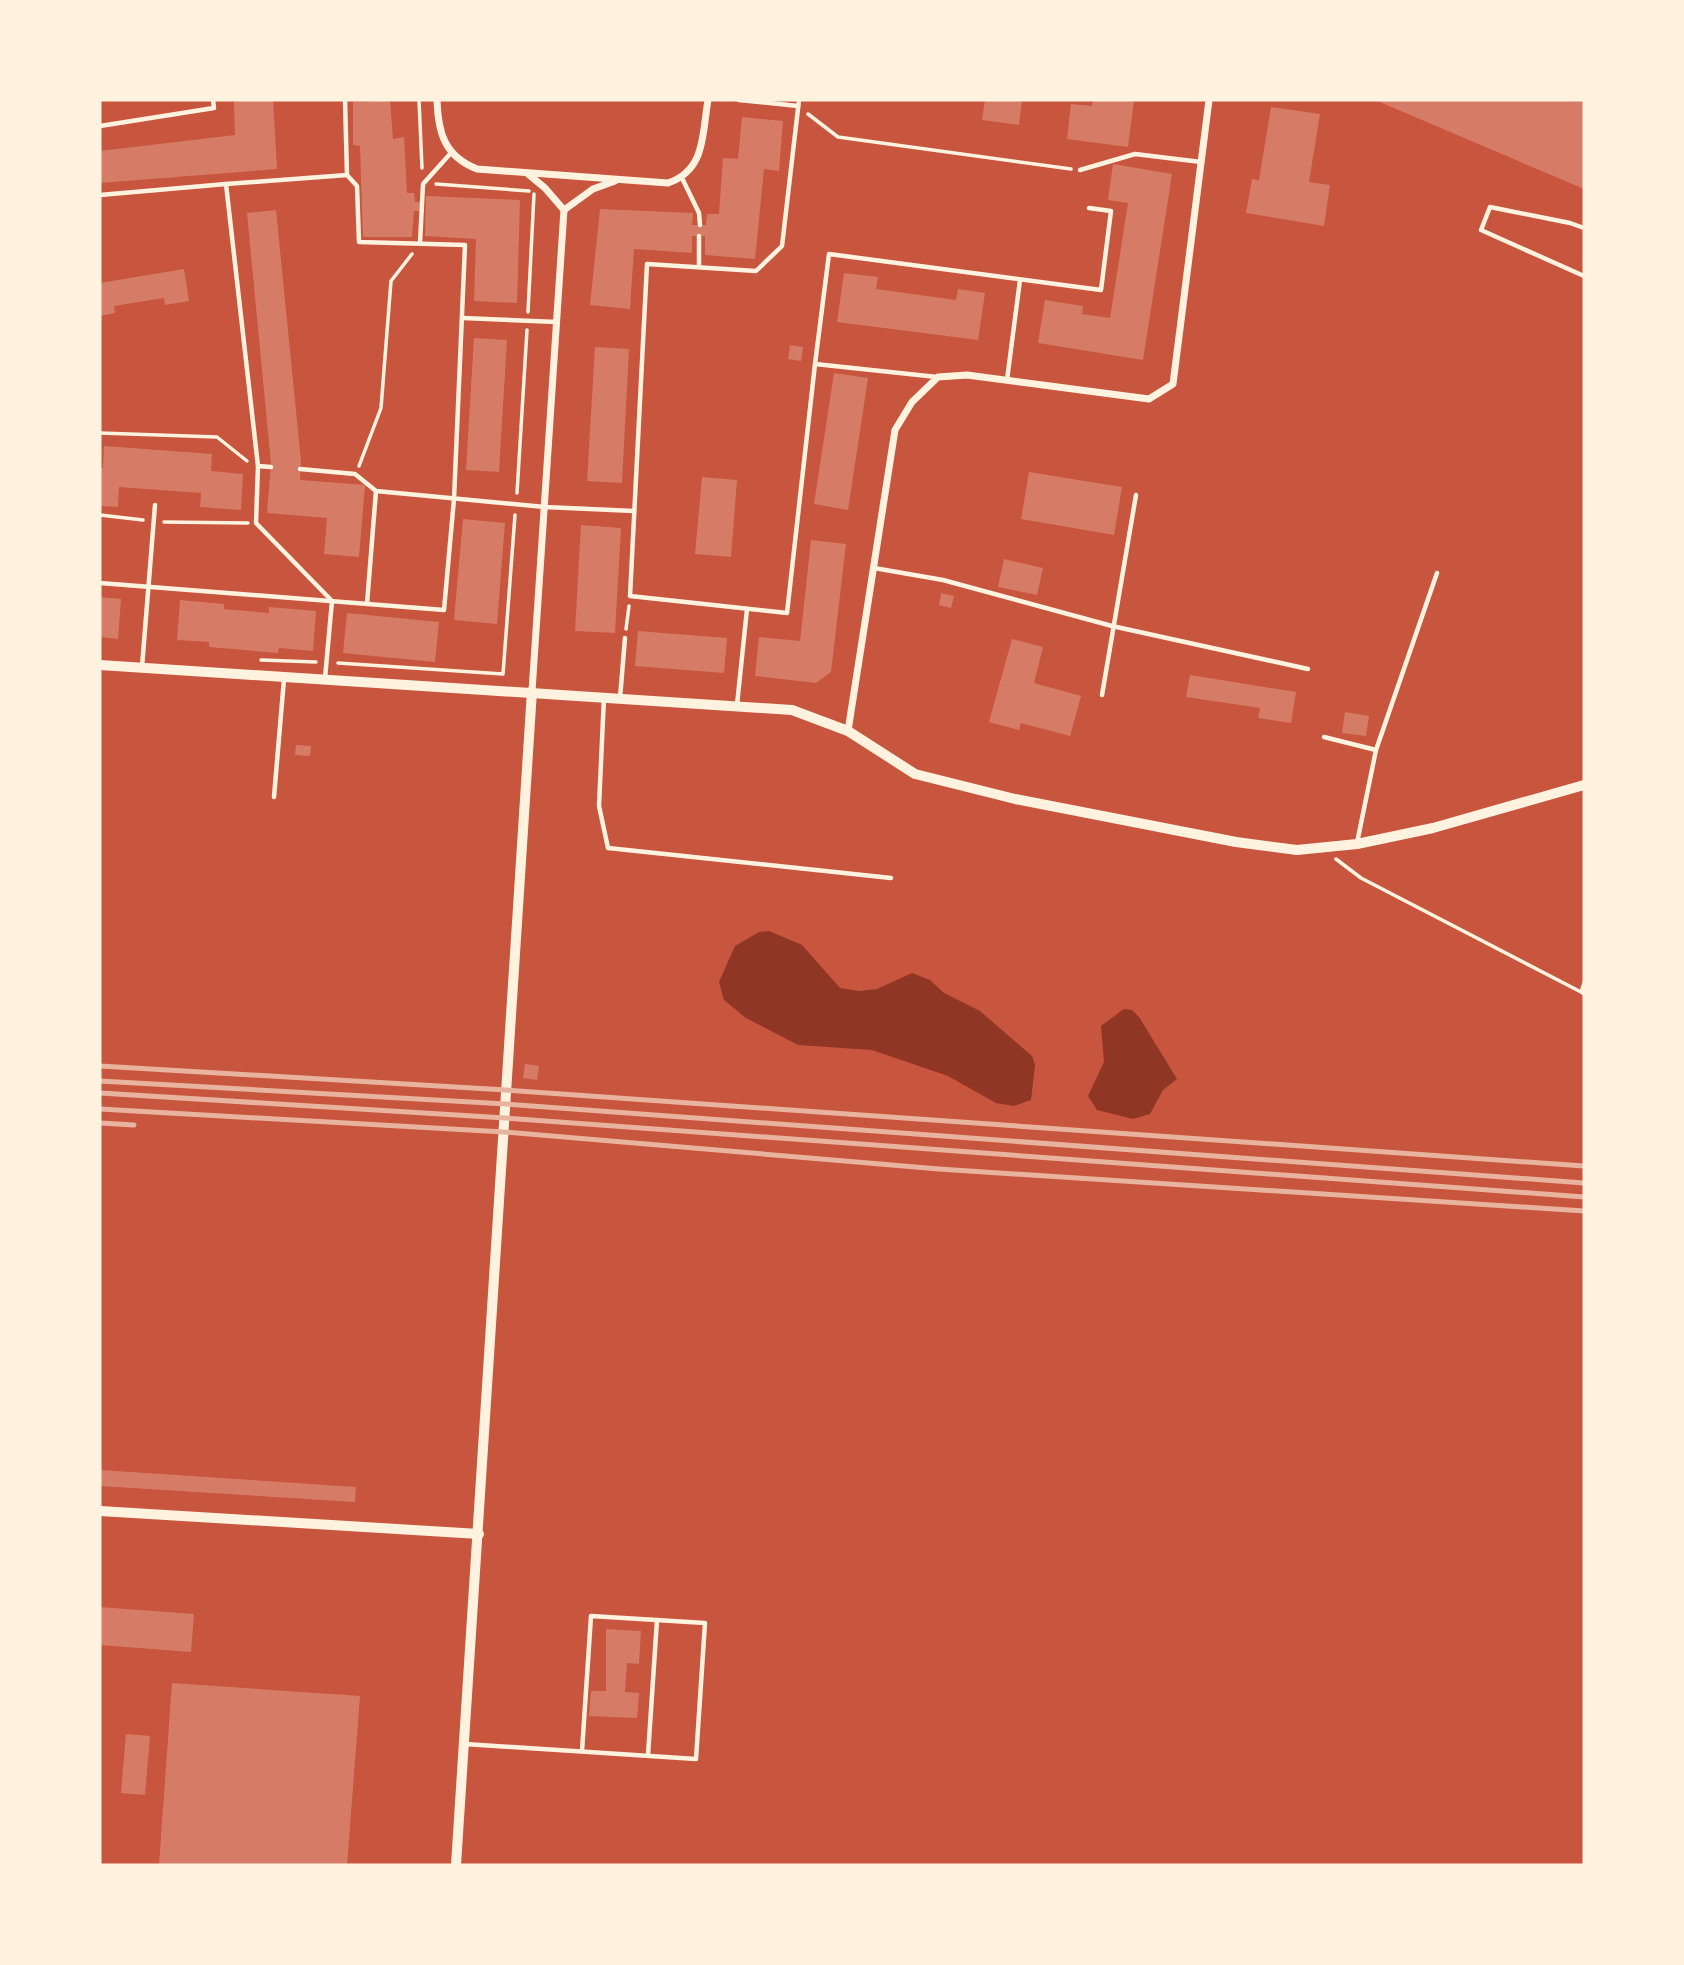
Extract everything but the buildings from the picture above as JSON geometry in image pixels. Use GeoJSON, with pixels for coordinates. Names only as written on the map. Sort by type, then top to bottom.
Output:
{"type":"FeatureCollection","features":[{"type":"Feature","properties":{"kind":"street"},"geometry":{"type":"LineString","coordinates":[[437,100],[438,124],[450,154],[477,169],[668,183],[682,178],[698,161],[708,100]]}},
{"type":"Feature","properties":{"kind":"street"},"geometry":{"type":"LineString","coordinates":[[848,731],[895,430],[912,402],[938,377],[967,375],[1149,399],[1173,384],[1209,100]]}},
{"type":"Feature","properties":{"kind":"street"},"geometry":{"type":"LineString","coordinates":[[456,1865],[564,210],[545,188],[528,174]]}},
{"type":"Feature","properties":{"kind":"street"},"geometry":{"type":"LineString","coordinates":[[564,210],[593,190],[617,180]]}},
{"type":"Feature","properties":{"kind":"street"},"geometry":{"type":"LineString","coordinates":[[100,665],[792,710],[848,731],[915,774],[1016,799],[1236,842],[1297,850],[1357,844],[1433,828],[1584,785]]}},
{"type":"Feature","properties":{"kind":"street"},"geometry":{"type":"LineString","coordinates":[[100,1511],[479,1534]]}},
{"type":"Feature","properties":{"kind":"lane"},"geometry":{"type":"LineString","coordinates":[[100,126],[214,108],[213,100]]}},
{"type":"Feature","properties":{"kind":"lane"},"geometry":{"type":"LineString","coordinates":[[100,583],[444,610],[454,499],[465,245],[359,242],[357,186],[347,175],[345,100]]}},
{"type":"Feature","properties":{"kind":"lane"},"geometry":{"type":"LineString","coordinates":[[739,100],[798,103],[782,246],[756,271],[647,264],[630,596],[787,613],[829,254],[1101,290],[1111,211],[1089,208]]}},
{"type":"Feature","properties":{"kind":"lane"},"geometry":{"type":"LineString","coordinates":[[420,243],[423,184],[450,154]]}},
{"type":"Feature","properties":{"kind":"lane"},"geometry":{"type":"LineString","coordinates":[[1080,170],[1135,154],[1201,162]]}},
{"type":"Feature","properties":{"kind":"lane"},"geometry":{"type":"LineString","coordinates":[[100,195],[347,175]]}},
{"type":"Feature","properties":{"kind":"lane"},"geometry":{"type":"LineString","coordinates":[[682,178],[699,213],[700,225]]}},
{"type":"Feature","properties":{"kind":"lane"},"geometry":{"type":"LineString","coordinates":[[226,184],[257,467],[256,523],[332,601],[325,678]]}},
{"type":"Feature","properties":{"kind":"lane"},"geometry":{"type":"LineString","coordinates":[[1584,228],[1490,207],[1481,230],[1584,276]]}},
{"type":"Feature","properties":{"kind":"lane"},"geometry":{"type":"LineString","coordinates":[[699,236],[699,267]]}},
{"type":"Feature","properties":{"kind":"lane"},"geometry":{"type":"LineString","coordinates":[[1007,380],[1020,279]]}},
{"type":"Feature","properties":{"kind":"lane"},"geometry":{"type":"LineString","coordinates":[[463,318],[558,322]]}},
{"type":"Feature","properties":{"kind":"lane"},"geometry":{"type":"LineString","coordinates":[[815,364],[938,377]]}},
{"type":"Feature","properties":{"kind":"lane"},"geometry":{"type":"LineString","coordinates":[[257,467],[271,467]]}},
{"type":"Feature","properties":{"kind":"lane"},"geometry":{"type":"LineString","coordinates":[[300,469],[355,474],[376,491],[516,505],[634,511]]}},
{"type":"Feature","properties":{"kind":"lane"},"geometry":{"type":"LineString","coordinates":[[367,604],[376,491]]}},
{"type":"Feature","properties":{"kind":"lane"},"geometry":{"type":"LineString","coordinates":[[1102,695],[1136,495]]}},
{"type":"Feature","properties":{"kind":"lane"},"geometry":{"type":"LineString","coordinates":[[142,667],[146,587],[155,505]]}},
{"type":"Feature","properties":{"kind":"lane"},"geometry":{"type":"LineString","coordinates":[[874,568],[943,580],[1112,626],[1308,669]]}},
{"type":"Feature","properties":{"kind":"lane"},"geometry":{"type":"LineString","coordinates":[[1357,844],[1376,750],[1437,573]]}},
{"type":"Feature","properties":{"kind":"lane"},"geometry":{"type":"LineString","coordinates":[[736,707],[747,609]]}},
{"type":"Feature","properties":{"kind":"lane"},"geometry":{"type":"LineString","coordinates":[[620,698],[625,638]]}},
{"type":"Feature","properties":{"kind":"lane"},"geometry":{"type":"LineString","coordinates":[[274,797],[284,676]]}},
{"type":"Feature","properties":{"kind":"lane"},"geometry":{"type":"LineString","coordinates":[[604,696],[598,806],[608,848],[891,878]]}},
{"type":"Feature","properties":{"kind":"lane"},"geometry":{"type":"LineString","coordinates":[[1324,737],[1376,750]]}},
{"type":"Feature","properties":{"kind":"lane"},"geometry":{"type":"LineString","coordinates":[[464,1744],[696,1759],[705,1623],[591,1616],[582,1751]]}},
{"type":"Feature","properties":{"kind":"lane"},"geometry":{"type":"LineString","coordinates":[[648,1755],[657,1620]]}},
{"type":"Feature","properties":{"kind":"path"},"geometry":{"type":"LineString","coordinates":[[261,660],[503,674],[528,321],[534,191],[423,184],[419,100]]}},
{"type":"Feature","properties":{"kind":"path"},"geometry":{"type":"LineString","coordinates":[[798,103],[838,137],[1080,170]]}},
{"type":"Feature","properties":{"kind":"path"},"geometry":{"type":"LineString","coordinates":[[355,474],[381,408],[391,281],[420,243]]}},
{"type":"Feature","properties":{"kind":"path"},"geometry":{"type":"LineString","coordinates":[[100,432],[217,437],[257,467]]}},
{"type":"Feature","properties":{"kind":"path"},"geometry":{"type":"LineString","coordinates":[[100,515],[153,522],[256,523]]}},
{"type":"Feature","properties":{"kind":"path"},"geometry":{"type":"LineString","coordinates":[[625,638],[630,596]]}},
{"type":"Feature","properties":{"kind":"path"},"geometry":{"type":"LineString","coordinates":[[1321,848],[1361,878],[1583,993],[1584,983]]}},
{"type":"Feature","properties":{"kind":"shaded area"},"geometry":{"type":"Polygon","coordinates":[[[769,931],[802,945],[840,988],[859,991],[877,989],[912,973],[930,980],[944,993],[980,1011],[1032,1056],[1035,1065],[1031,1100],[1014,1106],[996,1103],[948,1076],[872,1050],[798,1045],[746,1018],[724,1000],[719,982],[735,946],[759,932],[769,931]]]}},
{"type":"Feature","properties":{"kind":"shaded area"},"geometry":{"type":"Polygon","coordinates":[[[1124,1009],[1132,1010],[1139,1017],[1177,1079],[1163,1090],[1150,1114],[1133,1119],[1097,1110],[1088,1096],[1104,1062],[1101,1026],[1124,1009]]]}},
{"type":"Feature","properties":{"kind":"railway"},"geometry":{"type":"LineString","coordinates":[[100,1066],[506,1090],[1584,1166]]}},
{"type":"Feature","properties":{"kind":"railway"},"geometry":{"type":"LineString","coordinates":[[100,1081],[506,1104],[1584,1183]]}},
{"type":"Feature","properties":{"kind":"railway"},"geometry":{"type":"LineString","coordinates":[[100,1093],[505,1118],[1584,1197]]}},
{"type":"Feature","properties":{"kind":"railway"},"geometry":{"type":"LineString","coordinates":[[100,1109],[504,1132],[939,1169],[1584,1211]]}},
{"type":"Feature","properties":{"kind":"railway"},"geometry":{"type":"LineString","coordinates":[[100,1123],[134,1125]]}}]}
